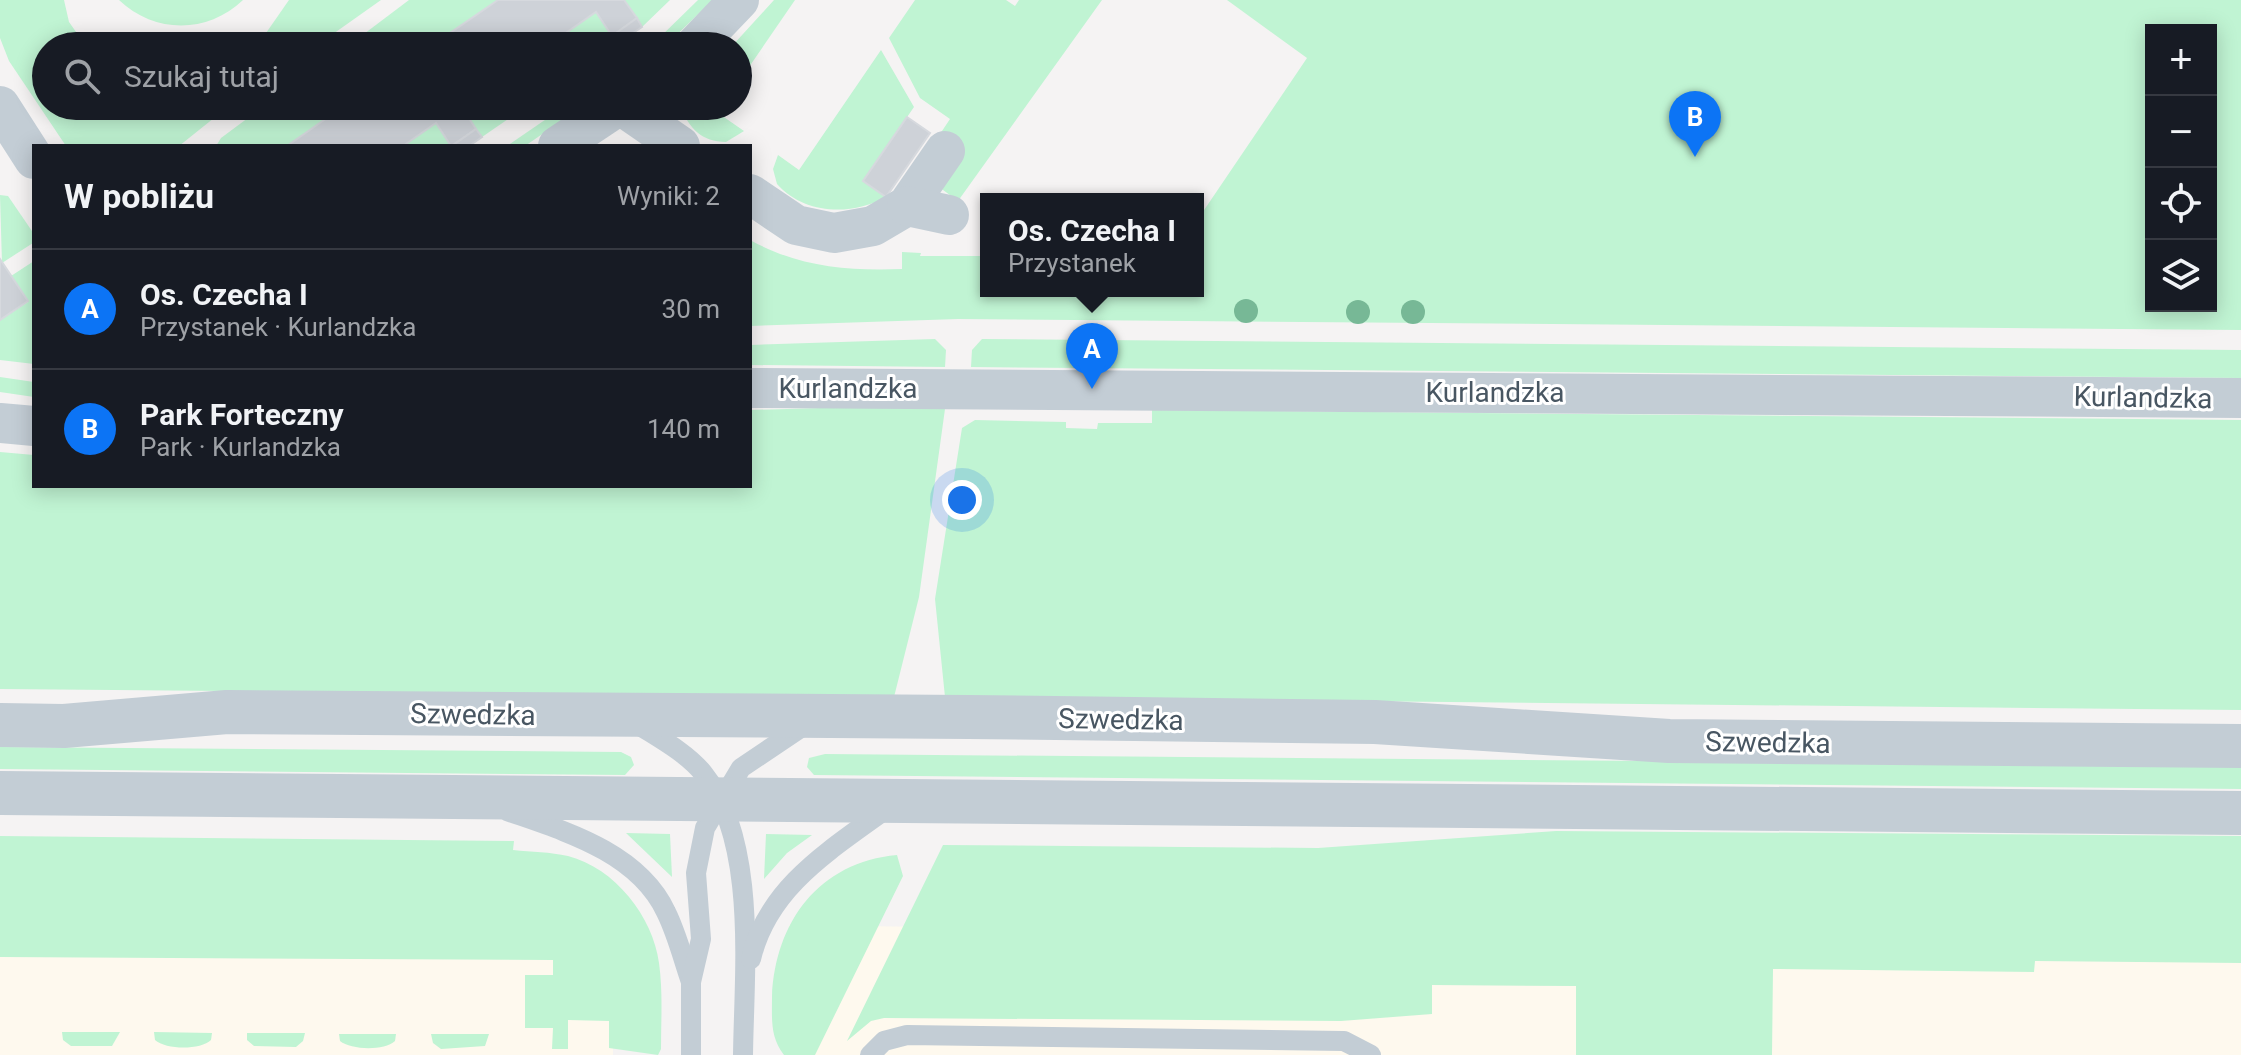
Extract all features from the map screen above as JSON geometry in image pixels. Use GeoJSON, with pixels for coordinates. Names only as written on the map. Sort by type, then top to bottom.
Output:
{"type":"FeatureCollection","features":[{"type":"Feature","properties":{"kind":"street"},"geometry":{"type":"LineString","coordinates":[[708,32],[739,0]]}},
{"type":"Feature","properties":{"kind":"street"},"geometry":{"type":"LineString","coordinates":[[0,106],[32,156]]}},
{"type":"Feature","properties":{"kind":"street"},"geometry":{"type":"LineString","coordinates":[[561,144],[598,120]]}},
{"type":"Feature","properties":{"kind":"street"},"geometry":{"type":"LineString","coordinates":[[641,120],[677,144]]}},
{"type":"Feature","properties":{"kind":"street"},"geometry":{"type":"LineString","coordinates":[[752,195],[796,225],[834,233],[873,226],[907,206],[945,151]]}},
{"type":"Feature","properties":{"kind":"street"},"geometry":{"type":"LineString","coordinates":[[907,206],[949,215]]}},
{"type":"Feature","properties":{"kind":"street","name":"Kurlandzka"},"geometry":{"type":"LineString","coordinates":[[752,388],[2241,398]]}},
{"type":"Feature","properties":{"kind":"street"},"geometry":{"type":"LineString","coordinates":[[0,423],[32,426]]}},
{"type":"Feature","properties":{"kind":"street","name":"Szwedzka"},"geometry":{"type":"LineString","coordinates":[[0,725],[64,726],[227,712],[819,715],[1375,722],[1669,741],[2241,746]]}},
{"type":"Feature","properties":{"kind":"street"},"geometry":{"type":"LineString","coordinates":[[0,793],[2241,813]]}},
{"type":"Feature","properties":{"kind":"lane"},"geometry":{"type":"LineString","coordinates":[[625,715],[702,771],[720,799],[740,876],[745,986],[743,1055]]}},
{"type":"Feature","properties":{"kind":"lane"},"geometry":{"type":"LineString","coordinates":[[691,1055],[691,982],[701,939],[696,873],[699,847],[720,799],[741,768],[819,715]]}},
{"type":"Feature","properties":{"kind":"lane"},"geometry":{"type":"LineString","coordinates":[[460,798],[553,827],[607,852],[639,876],[665,909],[691,982]]}},
{"type":"Feature","properties":{"kind":"lane"},"geometry":{"type":"LineString","coordinates":[[745,986],[754,945],[770,911],[798,875],[895,802]]}},
{"type":"Feature","properties":{"kind":"lane"},"geometry":{"type":"LineString","coordinates":[[870,1055],[884,1041],[907,1035],[1344,1041],[1371,1055]]}},
{"type":"Feature","properties":{"kind":"shaded area"},"geometry":{"type":"Polygon","coordinates":[[[789,925],[1264,932],[1335,944],[2241,952],[2241,1055],[787,1055],[789,925]]]}},
{"type":"Feature","properties":{"kind":"shaded area"},"geometry":{"type":"Polygon","coordinates":[[[0,953],[614,958],[613,1055],[0,1055],[0,953]]]}},
{"type":"Feature","properties":{"kind":"green space"},"geometry":{"type":"Polygon","coordinates":[[[0,0],[64,0],[69,22],[76,32],[32,32],[32,95],[9,61],[0,38],[0,0]]]}},
{"type":"Feature","properties":{"kind":"green space"},"geometry":{"type":"Polygon","coordinates":[[[119,0],[243,0],[214,19],[181,26],[148,19],[119,0]]]}},
{"type":"Feature","properties":{"kind":"green space"},"geometry":{"type":"Polygon","coordinates":[[[289,0],[381,0],[336,32],[267,32],[289,0]]]}},
{"type":"Feature","properties":{"kind":"green space"},"geometry":{"type":"Polygon","coordinates":[[[409,0],[498,0],[451,32],[367,32],[409,0]]]}},
{"type":"Feature","properties":{"kind":"green space"},"geometry":{"type":"Polygon","coordinates":[[[624,0],[670,0],[642,27],[624,0]]]}},
{"type":"Feature","properties":{"kind":"green space"},"geometry":{"type":"Polygon","coordinates":[[[698,0],[713,0],[680,32],[665,32],[698,0]]]}},
{"type":"Feature","properties":{"kind":"green space"},"geometry":{"type":"Polygon","coordinates":[[[774,0],[795,0],[752,63],[752,32],[745,32],[774,0]]]}},
{"type":"Feature","properties":{"kind":"green space"},"geometry":{"type":"Polygon","coordinates":[[[915,0],[1006,0],[1015,6],[1019,0],[1102,0],[958,201],[939,187],[934,143],[950,119],[920,98],[889,38],[915,0]]]}},
{"type":"Feature","properties":{"kind":"green space"},"geometry":{"type":"Polygon","coordinates":[[[1227,0],[2241,0],[2241,330],[958,319],[752,326],[752,241],[805,262],[843,268],[902,269],[902,252],[921,253],[920,256],[980,256],[980,297],[1204,297],[1204,210],[1307,58],[1227,0]]]}},
{"type":"Feature","properties":{"kind":"green space"},"geometry":{"type":"Polygon","coordinates":[[[596,12],[610,32],[567,32],[596,12]]]}},
{"type":"Feature","properties":{"kind":"green space"},"geometry":{"type":"Polygon","coordinates":[[[881,50],[914,107],[863,181],[886,197],[844,209],[815,207],[801,202],[777,184],[773,169],[778,155],[799,170],[881,50]]]}},
{"type":"Feature","properties":{"kind":"green space"},"geometry":{"type":"Polygon","coordinates":[[[49,120],[212,120],[182,144],[65,144],[49,120]]]}},
{"type":"Feature","properties":{"kind":"green space"},"geometry":{"type":"Polygon","coordinates":[[[245,120],[324,120],[290,144],[217,144],[245,120]]]}},
{"type":"Feature","properties":{"kind":"green space"},"geometry":{"type":"Polygon","coordinates":[[[470,120],[507,120],[482,137],[470,120]]]}},
{"type":"Feature","properties":{"kind":"green space"},"geometry":{"type":"Polygon","coordinates":[[[545,120],[563,120],[528,144],[510,144],[545,120]]]}},
{"type":"Feature","properties":{"kind":"green space"},"geometry":{"type":"Polygon","coordinates":[[[728,120],[744,131],[726,142],[717,141],[697,132],[688,121],[728,120]]]}},
{"type":"Feature","properties":{"kind":"green space"},"geometry":{"type":"Polygon","coordinates":[[[436,123],[451,144],[406,144],[436,123]]]}},
{"type":"Feature","properties":{"kind":"green space"},"geometry":{"type":"Polygon","coordinates":[[[0,195],[8,196],[32,231],[32,244],[2,263],[0,195]]]}},
{"type":"Feature","properties":{"kind":"green space"},"geometry":{"type":"Polygon","coordinates":[[[32,262],[32,364],[0,360],[0,320],[28,302],[11,276],[32,262]]]}},
{"type":"Feature","properties":{"kind":"green space"},"geometry":{"type":"Polygon","coordinates":[[[935,339],[946,350],[945,367],[752,365],[752,345],[935,339]]]}},
{"type":"Feature","properties":{"kind":"green space"},"geometry":{"type":"Polygon","coordinates":[[[982,339],[2241,350],[2241,378],[971,367],[972,350],[982,339]]]}},
{"type":"Feature","properties":{"kind":"green space"},"geometry":{"type":"Polygon","coordinates":[[[0,377],[32,382],[32,397],[0,392],[0,377]]]}},
{"type":"Feature","properties":{"kind":"green space"},"geometry":{"type":"Polygon","coordinates":[[[854,407],[945,409],[919,597],[894,697],[0,689],[0,452],[32,455],[32,488],[752,488],[752,410],[854,407]]]}},
{"type":"Feature","properties":{"kind":"green space"},"geometry":{"type":"Polygon","coordinates":[[[1152,410],[2241,420],[2241,710],[945,697],[935,599],[962,428],[975,420],[1066,422],[1066,428],[1097,429],[1098,423],[1152,423],[1152,410]]]}},
{"type":"Feature","properties":{"kind":"green space"},"geometry":{"type":"Polygon","coordinates":[[[0,747],[621,752],[631,757],[634,765],[625,775],[0,769],[0,747]]]}},
{"type":"Feature","properties":{"kind":"green space"},"geometry":{"type":"Polygon","coordinates":[[[825,754],[2241,766],[2241,789],[814,775],[807,767],[809,758],[825,754]]]}},
{"type":"Feature","properties":{"kind":"green space"},"geometry":{"type":"Polygon","coordinates":[[[1556,831],[2241,836],[2241,963],[2035,961],[2034,972],[1773,969],[1772,1055],[1576,1055],[1576,986],[1432,985],[1432,1014],[1341,1021],[884,1018],[871,1021],[847,1041],[943,845],[1318,848],[1556,831]]]}},
{"type":"Feature","properties":{"kind":"green space"},"geometry":{"type":"Polygon","coordinates":[[[626,833],[670,834],[672,877],[626,833]]]}},
{"type":"Feature","properties":{"kind":"green space"},"geometry":{"type":"Polygon","coordinates":[[[766,834],[812,835],[787,853],[764,879],[766,834]]]}},
{"type":"Feature","properties":{"kind":"green space"},"geometry":{"type":"Polygon","coordinates":[[[0,836],[514,841],[513,850],[568,856],[601,871],[616,883],[640,912],[649,929],[659,963],[661,1049],[658,1055],[609,1048],[609,1021],[568,1020],[568,1049],[552,1049],[553,1028],[525,1028],[525,975],[553,975],[553,960],[0,957],[0,836]]]}},
{"type":"Feature","properties":{"kind":"green space"},"geometry":{"type":"Polygon","coordinates":[[[897,855],[903,876],[815,1055],[784,1055],[774,1035],[772,997],[775,970],[792,921],[806,900],[824,883],[869,860],[897,855]]]}},
{"type":"Feature","properties":{"kind":"green space"},"geometry":{"type":"Polygon","coordinates":[[[62,1032],[120,1032],[112,1046],[71,1046],[63,1040],[62,1032]]]}},
{"type":"Feature","properties":{"kind":"green space"},"geometry":{"type":"Polygon","coordinates":[[[154,1032],[212,1033],[211,1040],[206,1043],[183,1048],[160,1043],[155,1040],[154,1032]]]}},
{"type":"Feature","properties":{"kind":"green space"},"geometry":{"type":"Polygon","coordinates":[[[247,1033],[305,1033],[303,1041],[296,1047],[254,1046],[247,1040],[247,1033]]]}},
{"type":"Feature","properties":{"kind":"green space"},"geometry":{"type":"Polygon","coordinates":[[[339,1034],[396,1034],[395,1041],[390,1044],[368,1048],[345,1044],[340,1041],[339,1034]]]}},
{"type":"Feature","properties":{"kind":"green space"},"geometry":{"type":"Polygon","coordinates":[[[431,1034],[489,1034],[485,1046],[441,1049],[433,1043],[431,1034]]]}},
{"type":"Feature","properties":{"kind":"building"},"geometry":{"type":"Polygon","coordinates":[[[498,0],[624,0],[637,18],[618,32],[609,32],[596,12],[567,32],[451,32],[498,0]]]}},
{"type":"Feature","properties":{"kind":"building"},"geometry":{"type":"Polygon","coordinates":[[[637,18],[642,27],[634,32],[618,32],[637,18]]]}},
{"type":"Feature","properties":{"kind":"building"},"geometry":{"type":"Polygon","coordinates":[[[907,117],[930,133],[886,197],[863,181],[907,117]]]}},
{"type":"Feature","properties":{"kind":"building"},"geometry":{"type":"Polygon","coordinates":[[[324,120],[470,120],[476,129],[454,144],[450,144],[436,123],[406,144],[290,144],[324,120]]]}},
{"type":"Feature","properties":{"kind":"building"},"geometry":{"type":"Polygon","coordinates":[[[476,129],[482,137],[472,144],[455,144],[476,129]]]}},
{"type":"Feature","properties":{"kind":"building"},"geometry":{"type":"Polygon","coordinates":[[[0,259],[28,301],[0,320],[0,259]]]}},
{"type":"Feature","properties":{"kind":"place","name":"Park Forteczny"},"geometry":{"type":"Point","coordinates":[1695,157]}},
{"type":"Feature","properties":{"kind":"place","name":"Os. Czecha I"},"geometry":{"type":"Point","coordinates":[1092,389]}}]}
